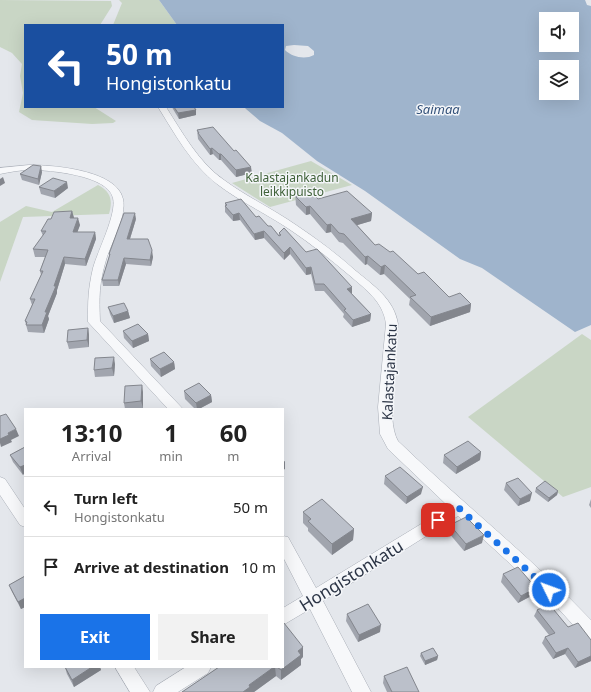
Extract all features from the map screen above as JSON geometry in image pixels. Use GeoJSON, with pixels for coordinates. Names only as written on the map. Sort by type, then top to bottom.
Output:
{"type":"FeatureCollection","features":[{"type":"Feature","properties":{"kind":"street","name":"Kalastajankatu"},"geometry":{"type":"LineString","coordinates":[[163,108],[189,149],[207,171],[220,182],[255,200],[315,242],[369,287],[385,303],[391,317],[392,324],[385,407],[387,434],[393,445],[459,508],[561,600],[591,632]]}},
{"type":"Feature","properties":{"kind":"street"},"geometry":{"type":"LineString","coordinates":[[0,172],[26,167],[48,168],[67,171],[95,179],[114,190],[118,197],[118,208],[101,258],[93,295],[94,322],[175,408]]}},
{"type":"Feature","properties":{"kind":"street"},"geometry":{"type":"LineString","coordinates":[[0,483],[24,519]]}},
{"type":"Feature","properties":{"kind":"street","name":"Hongistonkatu"},"geometry":{"type":"LineString","coordinates":[[284,616],[459,508]]}},
{"type":"Feature","properties":{"kind":"street"},"geometry":{"type":"LineString","coordinates":[[284,544],[362,692]]}},
{"type":"Feature","properties":{"kind":"street"},"geometry":{"type":"LineString","coordinates":[[125,668],[141,692]]}},
{"type":"Feature","properties":{"kind":"street"},"geometry":{"type":"LineString","coordinates":[[162,692],[200,668]]}},
{"type":"Feature","properties":{"kind":"green space"},"geometry":{"type":"Polygon","coordinates":[[[0,0],[111,1],[112,6],[101,24],[24,24],[24,108],[96,108],[116,121],[113,123],[92,124],[32,120],[19,112],[23,93],[20,76],[22,64],[12,53],[0,47],[0,0]]]}},
{"type":"Feature","properties":{"kind":"green space"},"geometry":{"type":"Polygon","coordinates":[[[119,0],[159,0],[176,24],[113,24],[122,3],[119,0]]]}},
{"type":"Feature","properties":{"kind":"green space","name":"Kalastajankadun leikkipuisto"},"geometry":{"type":"Polygon","coordinates":[[[311,161],[352,185],[270,207],[232,183],[311,161]]]}},
{"type":"Feature","properties":{"kind":"green space"},"geometry":{"type":"Polygon","coordinates":[[[98,185],[106,191],[110,197],[111,205],[109,214],[23,217],[0,282],[0,222],[26,206],[52,212],[98,185]]]}},
{"type":"Feature","properties":{"kind":"green space"},"geometry":{"type":"Polygon","coordinates":[[[582,334],[591,340],[591,487],[563,497],[468,417],[582,334]]]}},
{"type":"Feature","properties":{"kind":"water","name":"Saimaa"},"geometry":{"type":"Polygon","coordinates":[[[159,0],[585,0],[587,5],[591,6],[591,325],[575,332],[482,268],[460,259],[365,191],[317,161],[282,133],[260,121],[245,108],[284,108],[284,24],[176,24],[159,0]],[[286,46],[285,50],[295,56],[310,57],[314,55],[314,51],[308,46],[286,46]]]}},
{"type":"Feature","properties":{"kind":"building"},"geometry":{"type":"Polygon","coordinates":[[[175,108],[195,108],[196,110],[178,113],[175,108]]]}},
{"type":"Feature","properties":{"kind":"building"},"geometry":{"type":"Polygon","coordinates":[[[213,127],[234,151],[236,150],[251,167],[236,170],[221,154],[212,148],[210,149],[197,130],[213,127]]]}},
{"type":"Feature","properties":{"kind":"building"},"geometry":{"type":"Polygon","coordinates":[[[33,165],[41,166],[38,179],[20,174],[33,165]]]}},
{"type":"Feature","properties":{"kind":"building"},"geometry":{"type":"Polygon","coordinates":[[[53,178],[67,182],[54,191],[39,187],[53,178]]]}},
{"type":"Feature","properties":{"kind":"building"},"geometry":{"type":"Polygon","coordinates":[[[309,190],[318,199],[347,191],[372,213],[351,219],[375,245],[379,244],[390,252],[393,251],[418,274],[424,272],[449,297],[460,293],[471,304],[431,317],[410,297],[416,295],[385,265],[381,267],[368,256],[365,257],[344,234],[339,233],[331,224],[327,225],[310,206],[306,207],[296,197],[298,196],[295,193],[309,190]]]}},
{"type":"Feature","properties":{"kind":"building"},"geometry":{"type":"Polygon","coordinates":[[[241,199],[256,217],[259,216],[268,226],[271,226],[279,236],[281,235],[279,233],[284,228],[306,252],[317,249],[352,287],[347,289],[371,314],[353,320],[344,310],[346,309],[324,284],[315,284],[311,267],[306,268],[290,247],[284,253],[264,231],[254,234],[239,213],[233,215],[225,206],[227,205],[225,203],[241,199]]]}},
{"type":"Feature","properties":{"kind":"building"},"geometry":{"type":"Polygon","coordinates":[[[72,211],[70,218],[78,218],[73,232],[95,232],[85,259],[64,257],[54,286],[56,286],[45,312],[47,312],[42,325],[26,325],[27,322],[25,321],[35,299],[30,299],[43,271],[40,271],[48,250],[33,249],[46,231],[41,231],[48,219],[51,219],[54,212],[72,211]]]}},
{"type":"Feature","properties":{"kind":"building"},"geometry":{"type":"Polygon","coordinates":[[[124,213],[135,213],[127,239],[148,239],[152,250],[150,260],[124,258],[118,280],[102,280],[109,254],[124,213]]]}},
{"type":"Feature","properties":{"kind":"building"},"geometry":{"type":"Polygon","coordinates":[[[124,303],[128,311],[113,316],[108,307],[124,303]]]}},
{"type":"Feature","properties":{"kind":"building"},"geometry":{"type":"Polygon","coordinates":[[[138,324],[148,334],[132,341],[123,331],[138,324]]]}},
{"type":"Feature","properties":{"kind":"building"},"geometry":{"type":"Polygon","coordinates":[[[88,328],[87,340],[67,342],[68,330],[88,328]]]}},
{"type":"Feature","properties":{"kind":"building"},"geometry":{"type":"Polygon","coordinates":[[[164,352],[174,362],[160,369],[150,359],[164,352]]]}},
{"type":"Feature","properties":{"kind":"building"},"geometry":{"type":"Polygon","coordinates":[[[114,357],[112,368],[94,370],[95,358],[114,357]]]}},
{"type":"Feature","properties":{"kind":"building"},"geometry":{"type":"Polygon","coordinates":[[[199,383],[211,395],[196,403],[184,391],[199,383]]]}},
{"type":"Feature","properties":{"kind":"building"},"geometry":{"type":"Polygon","coordinates":[[[142,385],[141,401],[124,403],[125,386],[142,385]]]}},
{"type":"Feature","properties":{"kind":"building"},"geometry":{"type":"Polygon","coordinates":[[[6,414],[16,429],[8,433],[9,435],[0,439],[0,416],[6,414]]]}},
{"type":"Feature","properties":{"kind":"building"},"geometry":{"type":"Polygon","coordinates":[[[468,441],[481,452],[457,467],[444,455],[468,441]]]}},
{"type":"Feature","properties":{"kind":"building"},"geometry":{"type":"Polygon","coordinates":[[[24,448],[24,465],[20,467],[10,455],[24,448]]]}},
{"type":"Feature","properties":{"kind":"building"},"geometry":{"type":"Polygon","coordinates":[[[400,467],[423,487],[407,497],[385,476],[400,467]]]}},
{"type":"Feature","properties":{"kind":"building"},"geometry":{"type":"Polygon","coordinates":[[[518,478],[532,493],[520,499],[506,483],[518,478]]]}},
{"type":"Feature","properties":{"kind":"building"},"geometry":{"type":"Polygon","coordinates":[[[545,481],[558,491],[549,498],[536,488],[545,481]]]}},
{"type":"Feature","properties":{"kind":"building"},"geometry":{"type":"Polygon","coordinates":[[[322,499],[354,529],[332,544],[308,521],[311,519],[303,512],[322,499]]]}},
{"type":"Feature","properties":{"kind":"building"},"geometry":{"type":"Polygon","coordinates":[[[466,517],[484,535],[466,544],[450,525],[466,517]]]}},
{"type":"Feature","properties":{"kind":"building"},"geometry":{"type":"Polygon","coordinates":[[[518,567],[536,588],[521,596],[503,574],[518,567]]]}},
{"type":"Feature","properties":{"kind":"building"},"geometry":{"type":"Polygon","coordinates":[[[24,577],[24,599],[18,602],[9,585],[24,577]]]}},
{"type":"Feature","properties":{"kind":"building"},"geometry":{"type":"Polygon","coordinates":[[[368,604],[381,625],[359,635],[347,614],[368,604]]]}},
{"type":"Feature","properties":{"kind":"building"},"geometry":{"type":"Polygon","coordinates":[[[549,604],[568,627],[578,623],[591,640],[591,656],[578,662],[568,648],[556,653],[545,637],[555,633],[537,610],[549,604]]]}},
{"type":"Feature","properties":{"kind":"building"},"geometry":{"type":"Polygon","coordinates":[[[284,623],[303,647],[298,651],[301,655],[284,668],[284,623]]]}},
{"type":"Feature","properties":{"kind":"building"},"geometry":{"type":"Polygon","coordinates":[[[433,648],[438,656],[425,661],[421,653],[433,648]]]}},
{"type":"Feature","properties":{"kind":"building"},"geometry":{"type":"Polygon","coordinates":[[[407,667],[419,692],[392,692],[384,676],[407,667]]]}},
{"type":"Feature","properties":{"kind":"building"},"geometry":{"type":"Polygon","coordinates":[[[66,668],[90,668],[72,680],[66,668]]]}},
{"type":"Feature","properties":{"kind":"building"},"geometry":{"type":"Polygon","coordinates":[[[218,668],[273,668],[249,685],[250,687],[243,692],[182,692],[218,668]]]}},
{"type":"Feature","properties":{"kind":"route"},"geometry":{"type":"LineString","coordinates":[[438,520],[459,508],[549,590]]}}]}
